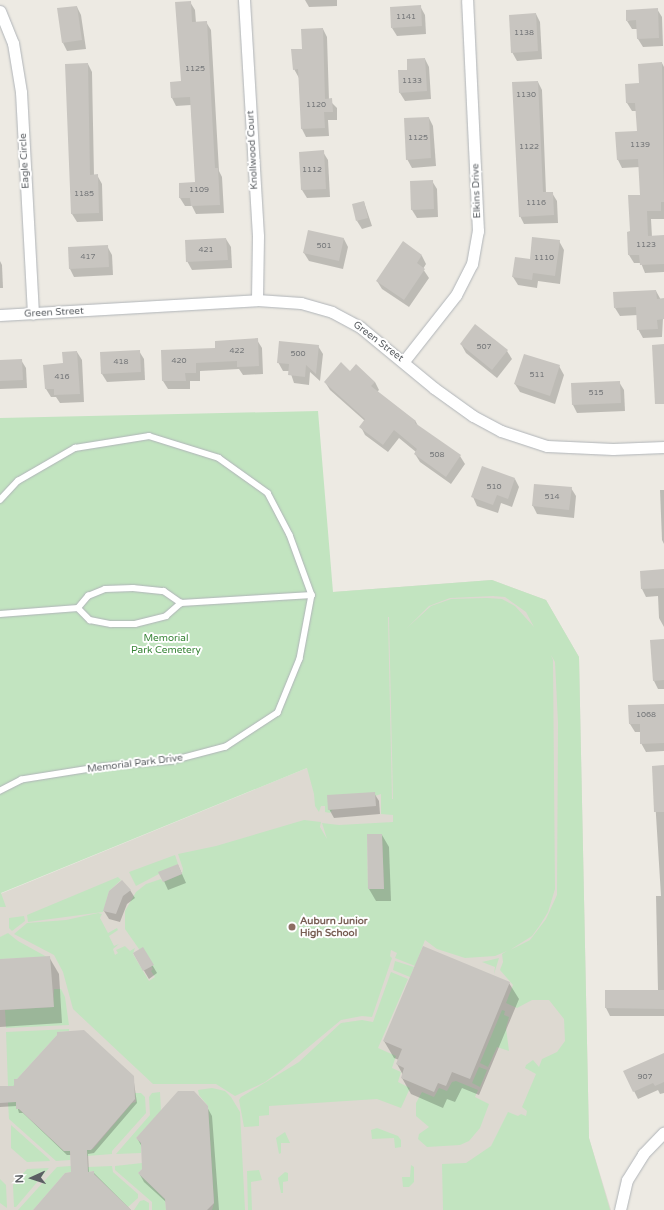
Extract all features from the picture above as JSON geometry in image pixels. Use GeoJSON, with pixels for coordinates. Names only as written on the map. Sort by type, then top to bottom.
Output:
{"type":"FeatureCollection","features":[{"type":"Feature","properties":{"kind":"street","name":"Knollwood Court"},"geometry":{"type":"LineString","coordinates":[[244,0],[258,236],[257,300]]}},
{"type":"Feature","properties":{"kind":"street","name":"Elkins Drive"},"geometry":{"type":"LineString","coordinates":[[404,361],[456,295],[472,264],[478,231],[467,0]]}},
{"type":"Feature","properties":{"kind":"street","name":"Eagle Circle"},"geometry":{"type":"LineString","coordinates":[[0,11],[13,43],[21,92],[33,314]]}},
{"type":"Feature","properties":{"kind":"street","name":"Green Street"},"geometry":{"type":"LineString","coordinates":[[0,315],[257,300],[301,303],[332,312],[360,327],[404,361],[434,388],[473,416],[501,431],[547,446],[613,449],[664,447]]}},
{"type":"Feature","properties":{"kind":"street"},"geometry":{"type":"LineString","coordinates":[[620,1210],[627,1180],[643,1154],[664,1132]]}},
{"type":"Feature","properties":{"kind":"lane"},"geometry":{"type":"LineString","coordinates":[[0,500],[18,480],[75,448],[149,436],[219,458],[268,493],[290,535],[312,595],[181,603],[166,616],[135,624],[111,624],[90,620],[78,608]]}},
{"type":"Feature","properties":{"kind":"lane"},"geometry":{"type":"LineString","coordinates":[[0,614],[78,608],[88,596],[105,589],[133,588],[164,591],[181,603]]}},
{"type":"Feature","properties":{"kind":"lane","name":"Memorial Park Drive"},"geometry":{"type":"LineString","coordinates":[[0,791],[22,780],[103,767],[173,761],[226,747],[278,713],[300,658],[312,595]]}},
{"type":"Feature","properties":{"kind":"shaded area","name":"Auburn Junior High School"},"geometry":{"type":"Polygon","coordinates":[[[492,580],[546,600],[579,657],[589,1138],[611,1210],[0,1210],[0,894],[307,768],[333,592],[492,580]]]}},
{"type":"Feature","properties":{"kind":"green space","name":"Memorial Park Cemetery"},"geometry":{"type":"Polygon","coordinates":[[[318,411],[333,592],[492,580],[546,600],[579,657],[589,1138],[610,1210],[443,1210],[442,1164],[466,1163],[491,1146],[508,1112],[518,1116],[521,1114],[526,1116],[527,1111],[522,1107],[536,1074],[525,1068],[526,1065],[533,1060],[539,1067],[542,1059],[557,1052],[565,1041],[564,1019],[549,1000],[532,1000],[517,1008],[506,1003],[513,985],[500,970],[503,962],[502,954],[507,951],[495,956],[465,958],[437,949],[425,940],[415,966],[395,958],[397,953],[391,950],[390,956],[392,958],[372,1017],[362,1016],[341,1020],[265,1082],[235,1096],[216,1084],[153,1084],[73,1009],[63,972],[54,955],[14,934],[27,923],[66,920],[98,913],[102,914],[100,918],[108,933],[117,928],[118,930],[109,936],[114,946],[119,944],[113,949],[115,955],[118,953],[116,950],[125,946],[130,951],[135,948],[133,954],[149,981],[155,977],[151,971],[153,969],[125,929],[125,911],[136,892],[146,884],[161,879],[163,882],[182,874],[183,869],[178,854],[216,846],[304,820],[321,822],[320,827],[327,839],[322,823],[339,825],[393,822],[393,815],[381,814],[381,794],[333,809],[330,813],[325,812],[325,806],[321,806],[319,812],[315,806],[314,794],[307,768],[1,893],[6,907],[0,907],[0,418],[318,411]],[[493,596],[450,598],[429,606],[407,628],[431,606],[451,599],[487,598],[502,599],[515,606],[534,627],[526,612],[505,597],[493,596]],[[388,617],[392,799],[393,799],[388,617]],[[551,655],[553,660],[555,889],[548,912],[532,936],[510,950],[530,940],[546,919],[557,895],[558,723],[555,662],[551,655]],[[367,834],[368,889],[384,889],[382,834],[367,834]]]}},
{"type":"Feature","properties":{"kind":"green space"},"geometry":{"type":"Polygon","coordinates":[[[175,855],[178,864],[136,886],[129,872],[175,855]]]}},
{"type":"Feature","properties":{"kind":"green space"},"geometry":{"type":"Polygon","coordinates":[[[118,877],[121,880],[109,891],[103,912],[28,922],[27,915],[118,877]]]}},
{"type":"Feature","properties":{"kind":"green space"},"geometry":{"type":"Polygon","coordinates":[[[24,916],[25,921],[12,931],[9,928],[9,918],[24,916]]]}},
{"type":"Feature","properties":{"kind":"green space"},"geometry":{"type":"Polygon","coordinates":[[[8,933],[18,941],[47,957],[0,959],[0,937],[8,933]]]}},
{"type":"Feature","properties":{"kind":"green space"},"geometry":{"type":"Polygon","coordinates":[[[499,958],[494,974],[495,967],[482,962],[499,958]]]}},
{"type":"Feature","properties":{"kind":"green space"},"geometry":{"type":"Polygon","coordinates":[[[395,961],[414,967],[410,977],[393,970],[395,961]]]}},
{"type":"Feature","properties":{"kind":"green space"},"geometry":{"type":"Polygon","coordinates":[[[391,972],[408,979],[378,1048],[396,1056],[392,1068],[401,1072],[398,1082],[410,1088],[401,1108],[377,1099],[269,1106],[269,1115],[259,1116],[259,1126],[244,1127],[239,1100],[241,1097],[299,1062],[341,1023],[362,1020],[373,1022],[391,972]]]}},
{"type":"Feature","properties":{"kind":"green space"},"geometry":{"type":"Polygon","coordinates":[[[54,989],[61,989],[65,997],[69,1025],[6,1028],[5,1010],[53,1007],[54,989]]]}},
{"type":"Feature","properties":{"kind":"green space"},"geometry":{"type":"Polygon","coordinates":[[[502,1010],[505,1011],[504,1015],[509,1017],[506,1028],[509,1051],[497,1047],[488,1067],[480,1063],[502,1010]]]}},
{"type":"Feature","properties":{"kind":"green space"},"geometry":{"type":"Polygon","coordinates":[[[69,1029],[69,1031],[57,1032],[57,1035],[17,1079],[14,1079],[14,1086],[8,1086],[6,1032],[69,1029]]]}},
{"type":"Feature","properties":{"kind":"green space"},"geometry":{"type":"Polygon","coordinates":[[[479,1067],[487,1070],[480,1087],[472,1083],[479,1067]]]}},
{"type":"Feature","properties":{"kind":"green space"},"geometry":{"type":"Polygon","coordinates":[[[456,1081],[478,1090],[475,1097],[489,1104],[480,1128],[469,1141],[460,1145],[427,1147],[418,1139],[419,1134],[429,1127],[416,1116],[416,1103],[422,1092],[434,1097],[439,1088],[447,1091],[452,1082],[456,1081]]]}},
{"type":"Feature","properties":{"kind":"green space"},"geometry":{"type":"Polygon","coordinates":[[[212,1088],[225,1091],[231,1097],[240,1112],[245,1210],[212,1210],[214,1203],[208,1106],[199,1095],[198,1090],[212,1088]]]}},
{"type":"Feature","properties":{"kind":"green space"},"geometry":{"type":"Polygon","coordinates":[[[160,1092],[161,1111],[136,1138],[141,1143],[141,1153],[116,1154],[150,1115],[149,1097],[152,1093],[160,1092]]]}},
{"type":"Feature","properties":{"kind":"green space"},"geometry":{"type":"Polygon","coordinates":[[[135,1093],[141,1093],[145,1097],[146,1113],[112,1151],[112,1154],[87,1156],[87,1150],[93,1149],[132,1103],[136,1102],[135,1093]]]}},
{"type":"Feature","properties":{"kind":"green space"},"geometry":{"type":"Polygon","coordinates":[[[8,1102],[16,1102],[16,1109],[19,1109],[64,1151],[70,1151],[70,1160],[56,1161],[9,1119],[8,1102]]]}},
{"type":"Feature","properties":{"kind":"green space"},"geometry":{"type":"Polygon","coordinates":[[[11,1125],[50,1161],[27,1162],[11,1148],[11,1125]]]}},
{"type":"Feature","properties":{"kind":"green space"},"geometry":{"type":"Polygon","coordinates":[[[377,1128],[398,1136],[401,1140],[401,1147],[395,1148],[394,1138],[372,1139],[371,1130],[377,1128]]]}},
{"type":"Feature","properties":{"kind":"green space"},"geometry":{"type":"Polygon","coordinates":[[[285,1132],[290,1143],[281,1143],[281,1153],[279,1154],[276,1138],[285,1132]]]}},
{"type":"Feature","properties":{"kind":"green space"},"geometry":{"type":"Polygon","coordinates":[[[142,1163],[142,1169],[138,1173],[165,1199],[166,1210],[152,1210],[152,1202],[115,1170],[115,1166],[142,1163]]]}},
{"type":"Feature","properties":{"kind":"green space"},"geometry":{"type":"Polygon","coordinates":[[[411,1165],[414,1167],[414,1182],[409,1187],[403,1187],[402,1177],[410,1177],[411,1165]]]}},
{"type":"Feature","properties":{"kind":"green space"},"geometry":{"type":"Polygon","coordinates":[[[71,1166],[71,1172],[65,1173],[33,1210],[18,1210],[57,1167],[71,1166]]]}},
{"type":"Feature","properties":{"kind":"green space"},"geometry":{"type":"Polygon","coordinates":[[[112,1166],[113,1172],[138,1194],[138,1198],[128,1207],[94,1174],[94,1171],[88,1172],[88,1167],[112,1166]]]}},
{"type":"Feature","properties":{"kind":"green space"},"geometry":{"type":"Polygon","coordinates":[[[49,1168],[16,1207],[14,1207],[13,1185],[27,1169],[49,1168]]]}},
{"type":"Feature","properties":{"kind":"green space"},"geometry":{"type":"Polygon","coordinates":[[[259,1170],[262,1180],[251,1182],[252,1210],[248,1210],[247,1171],[259,1170]]]}},
{"type":"Feature","properties":{"kind":"green space"},"geometry":{"type":"Polygon","coordinates":[[[285,1172],[288,1173],[288,1181],[283,1182],[283,1193],[281,1193],[278,1178],[285,1172]]]}},
{"type":"Feature","properties":{"kind":"green space"},"geometry":{"type":"Polygon","coordinates":[[[0,1179],[6,1185],[7,1208],[0,1203],[0,1179]]]}},
{"type":"Feature","properties":{"kind":"green space"},"geometry":{"type":"Polygon","coordinates":[[[144,1200],[149,1203],[149,1210],[134,1210],[140,1201],[144,1200]]]}},
{"type":"Feature","properties":{"kind":"building"},"geometry":{"type":"Polygon","coordinates":[[[191,1],[192,22],[207,21],[215,168],[218,168],[220,205],[191,206],[190,198],[179,198],[179,183],[195,182],[190,97],[171,98],[170,82],[181,81],[175,2],[191,1]]]}},
{"type":"Feature","properties":{"kind":"building"},"geometry":{"type":"Polygon","coordinates":[[[421,5],[422,26],[391,28],[390,7],[421,5]]]}},
{"type":"Feature","properties":{"kind":"building"},"geometry":{"type":"Polygon","coordinates":[[[77,6],[82,40],[62,43],[57,8],[77,6]]]}},
{"type":"Feature","properties":{"kind":"building"},"geometry":{"type":"Polygon","coordinates":[[[658,8],[659,38],[637,39],[636,20],[626,21],[626,10],[658,8]]]}},
{"type":"Feature","properties":{"kind":"building"},"geometry":{"type":"Polygon","coordinates":[[[536,13],[538,51],[511,53],[509,15],[536,13]]]}},
{"type":"Feature","properties":{"kind":"building"},"geometry":{"type":"Polygon","coordinates":[[[323,28],[325,99],[332,98],[333,112],[324,112],[325,128],[301,129],[298,69],[293,70],[291,49],[302,49],[301,29],[323,28]]]}},
{"type":"Feature","properties":{"kind":"building"},"geometry":{"type":"Polygon","coordinates":[[[425,58],[427,91],[399,93],[398,70],[407,70],[407,59],[425,58]]]}},
{"type":"Feature","properties":{"kind":"building"},"geometry":{"type":"Polygon","coordinates":[[[662,62],[664,202],[661,202],[661,211],[647,211],[648,236],[664,235],[664,264],[640,265],[639,255],[628,255],[627,232],[630,231],[628,195],[640,195],[638,159],[617,160],[615,132],[637,131],[635,103],[626,103],[625,84],[639,83],[638,64],[662,62]]]}},
{"type":"Feature","properties":{"kind":"building"},"geometry":{"type":"Polygon","coordinates":[[[88,63],[90,175],[98,174],[99,213],[71,214],[65,64],[88,63]]]}},
{"type":"Feature","properties":{"kind":"building"},"geometry":{"type":"Polygon","coordinates":[[[538,81],[543,192],[553,192],[554,215],[519,217],[512,82],[538,81]]]}},
{"type":"Feature","properties":{"kind":"building"},"geometry":{"type":"Polygon","coordinates":[[[429,117],[431,158],[406,160],[404,118],[429,117]]]}},
{"type":"Feature","properties":{"kind":"building"},"geometry":{"type":"Polygon","coordinates":[[[324,150],[326,189],[301,190],[299,152],[324,150]]]}},
{"type":"Feature","properties":{"kind":"building"},"geometry":{"type":"Polygon","coordinates":[[[433,180],[434,209],[411,210],[410,181],[433,180]]]}},
{"type":"Feature","properties":{"kind":"building"},"geometry":{"type":"Polygon","coordinates":[[[364,201],[368,218],[356,221],[352,204],[364,201]]]}},
{"type":"Feature","properties":{"kind":"building"},"geometry":{"type":"Polygon","coordinates":[[[308,230],[344,238],[339,261],[303,253],[308,230]]]}},
{"type":"Feature","properties":{"kind":"building"},"geometry":{"type":"Polygon","coordinates":[[[532,237],[560,240],[555,276],[533,273],[532,280],[512,277],[515,257],[530,259],[532,237]]]}},
{"type":"Feature","properties":{"kind":"building"},"geometry":{"type":"Polygon","coordinates":[[[226,238],[228,260],[186,262],[185,240],[226,238]]]}},
{"type":"Feature","properties":{"kind":"building"},"geometry":{"type":"Polygon","coordinates":[[[403,241],[422,255],[417,263],[425,269],[404,300],[376,281],[403,241]]]}},
{"type":"Feature","properties":{"kind":"building"},"geometry":{"type":"Polygon","coordinates":[[[108,245],[109,267],[69,269],[68,247],[108,245]]]}},
{"type":"Feature","properties":{"kind":"building"},"geometry":{"type":"Polygon","coordinates":[[[656,290],[657,299],[664,298],[664,319],[657,320],[658,329],[637,330],[636,307],[614,308],[613,292],[656,290]]]}},
{"type":"Feature","properties":{"kind":"building"},"geometry":{"type":"Polygon","coordinates":[[[475,324],[508,350],[492,370],[460,344],[475,324]]]}},
{"type":"Feature","properties":{"kind":"building"},"geometry":{"type":"Polygon","coordinates":[[[258,338],[259,366],[237,367],[237,361],[196,363],[196,373],[185,373],[186,381],[162,381],[161,350],[215,348],[215,341],[258,338]]]}},
{"type":"Feature","properties":{"kind":"building"},"geometry":{"type":"Polygon","coordinates":[[[279,341],[319,345],[316,374],[306,365],[305,377],[288,375],[289,364],[277,363],[279,341]]]}},
{"type":"Feature","properties":{"kind":"building"},"geometry":{"type":"Polygon","coordinates":[[[664,344],[664,404],[655,404],[652,345],[664,344]]]}},
{"type":"Feature","properties":{"kind":"building"},"geometry":{"type":"Polygon","coordinates":[[[140,350],[141,372],[101,374],[100,352],[140,350]]]}},
{"type":"Feature","properties":{"kind":"building"},"geometry":{"type":"Polygon","coordinates":[[[77,351],[80,394],[54,395],[54,389],[45,389],[43,365],[63,363],[62,352],[77,351]]]}},
{"type":"Feature","properties":{"kind":"building"},"geometry":{"type":"Polygon","coordinates":[[[524,354],[560,365],[550,396],[514,384],[524,354]]]}},
{"type":"Feature","properties":{"kind":"building"},"geometry":{"type":"Polygon","coordinates":[[[22,359],[23,380],[0,381],[0,360],[22,359]]]}},
{"type":"Feature","properties":{"kind":"building"},"geometry":{"type":"Polygon","coordinates":[[[341,362],[350,371],[356,364],[375,382],[371,386],[416,421],[415,423],[461,455],[446,477],[414,454],[417,449],[394,430],[383,445],[359,427],[365,419],[324,382],[341,362]]]}},
{"type":"Feature","properties":{"kind":"building"},"geometry":{"type":"Polygon","coordinates":[[[620,381],[621,403],[572,405],[571,383],[620,381]]]}},
{"type":"Feature","properties":{"kind":"building"},"geometry":{"type":"Polygon","coordinates":[[[482,466],[515,478],[508,499],[497,495],[493,505],[471,497],[482,466]]]}},
{"type":"Feature","properties":{"kind":"building"},"geometry":{"type":"Polygon","coordinates":[[[534,484],[572,487],[569,510],[532,506],[534,484]]]}},
{"type":"Feature","properties":{"kind":"building"},"geometry":{"type":"Polygon","coordinates":[[[664,569],[664,588],[641,589],[640,571],[664,569]]]}},
{"type":"Feature","properties":{"kind":"building"},"geometry":{"type":"Polygon","coordinates":[[[664,639],[664,680],[653,681],[650,640],[664,639]]]}},
{"type":"Feature","properties":{"kind":"building"},"geometry":{"type":"Polygon","coordinates":[[[664,704],[664,743],[640,744],[640,724],[629,724],[628,705],[664,704]]]}},
{"type":"Feature","properties":{"kind":"building"},"geometry":{"type":"Polygon","coordinates":[[[664,765],[664,812],[654,812],[652,766],[664,765]]]}},
{"type":"Feature","properties":{"kind":"building"},"geometry":{"type":"Polygon","coordinates":[[[375,792],[376,806],[328,810],[327,795],[375,792]]]}},
{"type":"Feature","properties":{"kind":"building"},"geometry":{"type":"Polygon","coordinates":[[[367,834],[382,834],[384,889],[368,889],[367,834]]]}},
{"type":"Feature","properties":{"kind":"building"},"geometry":{"type":"Polygon","coordinates":[[[178,864],[182,874],[163,882],[158,872],[178,864]]]}},
{"type":"Feature","properties":{"kind":"building"},"geometry":{"type":"Polygon","coordinates":[[[122,880],[131,890],[123,896],[116,914],[103,911],[109,891],[122,880]]]}},
{"type":"Feature","properties":{"kind":"building"},"geometry":{"type":"Polygon","coordinates":[[[423,946],[510,982],[470,1079],[452,1072],[446,1086],[438,1083],[434,1092],[401,1078],[404,1068],[396,1064],[402,1049],[383,1041],[423,946]]]}},
{"type":"Feature","properties":{"kind":"building"},"geometry":{"type":"Polygon","coordinates":[[[143,947],[154,965],[143,971],[133,953],[143,947]]]}},
{"type":"Feature","properties":{"kind":"building"},"geometry":{"type":"Polygon","coordinates":[[[50,956],[54,1007],[0,1010],[0,959],[50,956]]]}},
{"type":"Feature","properties":{"kind":"building"},"geometry":{"type":"Polygon","coordinates":[[[605,990],[664,990],[664,1009],[605,1008],[605,990]]]}},
{"type":"Feature","properties":{"kind":"building"},"geometry":{"type":"Polygon","coordinates":[[[84,1030],[134,1076],[135,1099],[91,1150],[87,1150],[88,1172],[94,1171],[94,1174],[131,1210],[33,1210],[65,1173],[71,1172],[70,1151],[64,1151],[19,1109],[16,1109],[16,1102],[0,1103],[0,1086],[14,1086],[14,1079],[17,1079],[57,1035],[57,1032],[84,1030]]]}},
{"type":"Feature","properties":{"kind":"building"},"geometry":{"type":"Polygon","coordinates":[[[664,1053],[664,1082],[655,1086],[653,1083],[633,1092],[623,1071],[664,1053]]]}},
{"type":"Feature","properties":{"kind":"building"},"geometry":{"type":"Polygon","coordinates":[[[178,1091],[194,1091],[208,1106],[214,1203],[207,1210],[166,1210],[165,1199],[138,1173],[142,1169],[141,1143],[136,1138],[178,1091]]]}},
{"type":"Feature","properties":{"kind":"place","name":"Auburn Junior High School"},"geometry":{"type":"Point","coordinates":[292,927]}}]}
